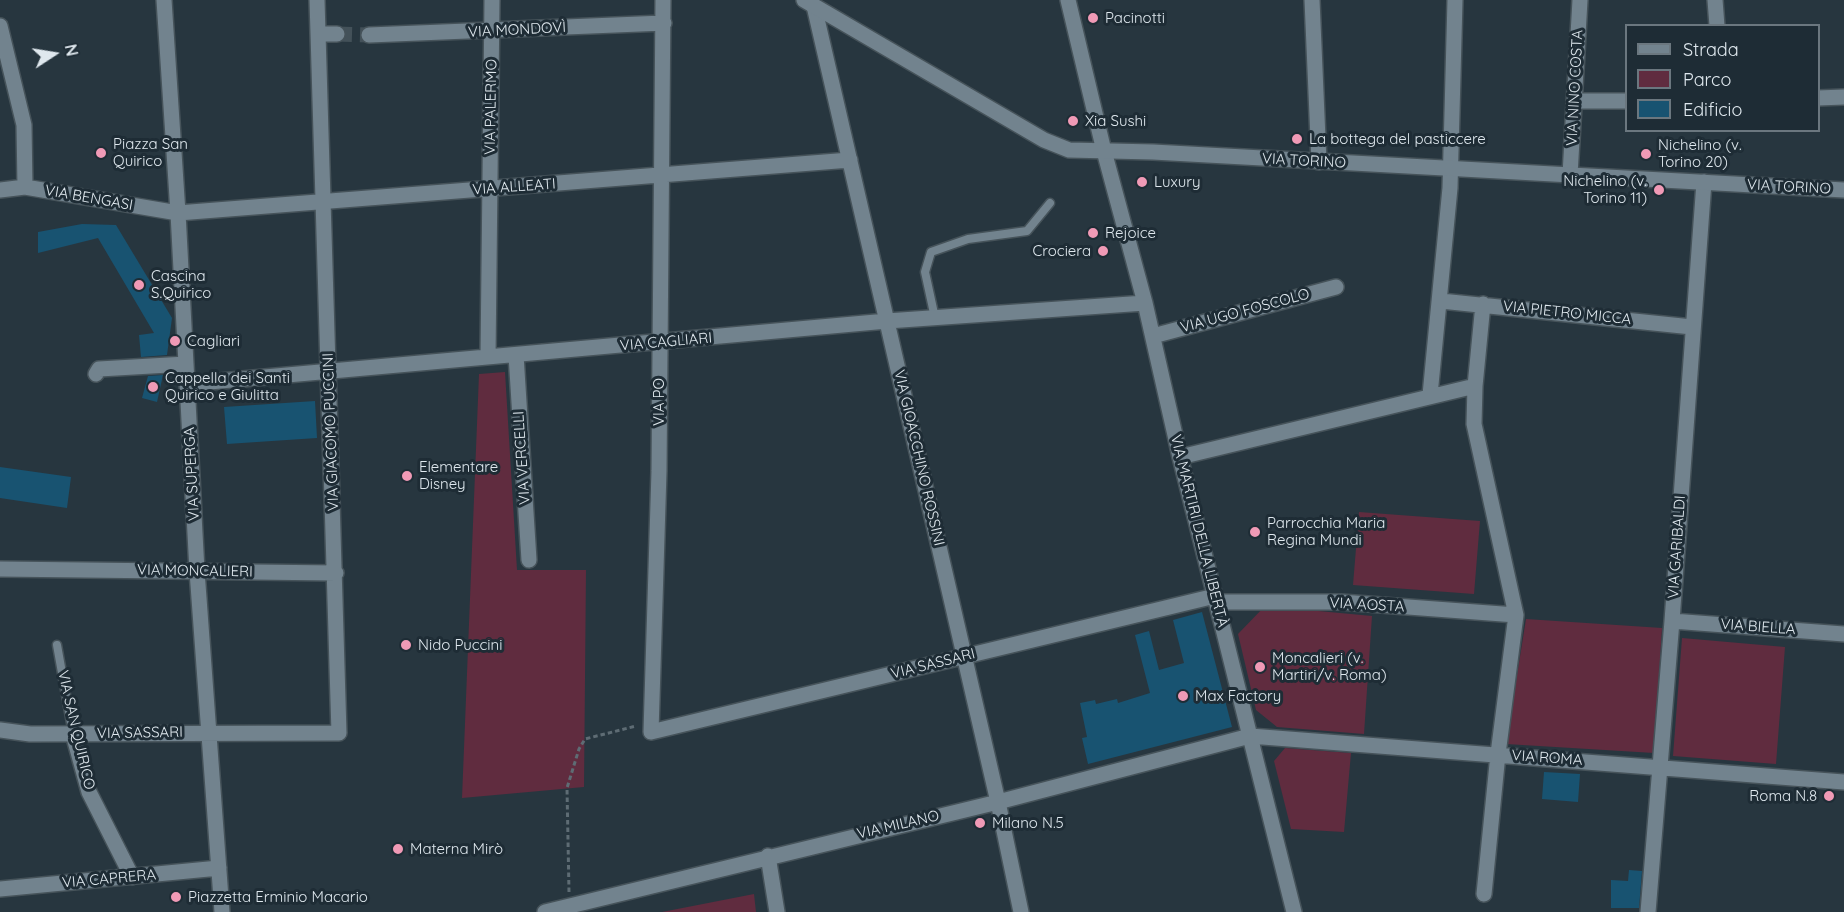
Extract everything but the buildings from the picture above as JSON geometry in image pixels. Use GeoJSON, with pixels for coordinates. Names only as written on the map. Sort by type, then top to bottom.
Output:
{"type":"FeatureCollection","features":[{"type":"Feature","properties":{"kind":"street","name":"VIA SUPERGA"},"geometry":{"type":"LineString","coordinates":[[164,0],[197,571],[222,912]]}},
{"type":"Feature","properties":{"kind":"street","name":"VIA GIACOMO PUCCINI"},"geometry":{"type":"LineString","coordinates":[[209,732],[339,733],[336,573],[317,0]]}},
{"type":"Feature","properties":{"kind":"street","name":"VIA PALERMO"},"geometry":{"type":"LineString","coordinates":[[488,357],[492,0]]}},
{"type":"Feature","properties":{"kind":"street","name":"VIA PO"},"geometry":{"type":"LineString","coordinates":[[651,727],[659,471],[663,0]]}},
{"type":"Feature","properties":{"kind":"street","name":"VIA MARTIRI DELLA LIBERTÀ"},"geometry":{"type":"LineString","coordinates":[[1068,0],[1104,151],[1154,336],[1180,457],[1294,912]]}},
{"type":"Feature","properties":{"kind":"street"},"geometry":{"type":"LineString","coordinates":[[1312,0],[1319,162]]}},
{"type":"Feature","properties":{"kind":"street"},"geometry":{"type":"LineString","coordinates":[[1430,395],[1441,300],[1450,169],[1455,0]]}},
{"type":"Feature","properties":{"kind":"street","name":"VIA NINO COSTA"},"geometry":{"type":"LineString","coordinates":[[1570,175],[1580,0]]}},
{"type":"Feature","properties":{"kind":"street"},"geometry":{"type":"LineString","coordinates":[[1715,0],[1717,24]]}},
{"type":"Feature","properties":{"kind":"street","name":"VIA TORINO"},"geometry":{"type":"LineString","coordinates":[[809,3],[1052,144],[1069,150],[1844,190]]}},
{"type":"Feature","properties":{"kind":"street","name":"VIA GIOACCHINO ROSSINI"},"geometry":{"type":"LineString","coordinates":[[809,3],[850,159],[998,802],[1021,912]]}},
{"type":"Feature","properties":{"kind":"street","name":"VIA MONDOVÌ"},"geometry":{"type":"LineString","coordinates":[[369,35],[664,23]]}},
{"type":"Feature","properties":{"kind":"street"},"geometry":{"type":"LineString","coordinates":[[0,27],[24,125],[25,187]]}},
{"type":"Feature","properties":{"kind":"street"},"geometry":{"type":"LineString","coordinates":[[318,34],[337,34]]}},
{"type":"Feature","properties":{"kind":"street"},"geometry":{"type":"LineString","coordinates":[[1820,98],[1844,97]]}},
{"type":"Feature","properties":{"kind":"street"},"geometry":{"type":"LineString","coordinates":[[1574,101],[1625,101]]}},
{"type":"Feature","properties":{"kind":"street","name":"VIA ALLEATI"},"geometry":{"type":"LineString","coordinates":[[178,213],[663,176],[850,159]]}},
{"type":"Feature","properties":{"kind":"street","name":"VIA GARIBALDI"},"geometry":{"type":"LineString","coordinates":[[1648,912],[1704,182]]}},
{"type":"Feature","properties":{"kind":"street","name":"VIA BENGASI"},"geometry":{"type":"LineString","coordinates":[[0,190],[25,187],[178,213]]}},
{"type":"Feature","properties":{"kind":"street","name":"VIA UGO FOSCOLO"},"geometry":{"type":"LineString","coordinates":[[1154,336],[1336,287]]}},
{"type":"Feature","properties":{"kind":"street","name":"VIA PIETRO MICCA"},"geometry":{"type":"LineString","coordinates":[[1441,300],[1692,327]]}},
{"type":"Feature","properties":{"kind":"street","name":"VIA CAGLIARI"},"geometry":{"type":"LineString","coordinates":[[187,384],[887,321],[1145,303]]}},
{"type":"Feature","properties":{"kind":"street"},"geometry":{"type":"LineString","coordinates":[[1483,304],[1475,386],[1474,424],[1516,615],[1498,754],[1484,894]]}},
{"type":"Feature","properties":{"kind":"street","name":"VIA VERCELLI"},"geometry":{"type":"LineString","coordinates":[[516,355],[529,560]]}},
{"type":"Feature","properties":{"kind":"street"},"geometry":{"type":"LineString","coordinates":[[96,374],[99,369],[186,364]]}},
{"type":"Feature","properties":{"kind":"street"},"geometry":{"type":"LineString","coordinates":[[1180,457],[1475,386]]}},
{"type":"Feature","properties":{"kind":"street","name":"VIA MONCALIERI"},"geometry":{"type":"LineString","coordinates":[[0,569],[336,573]]}},
{"type":"Feature","properties":{"kind":"street","name":"VIA SASSARI"},"geometry":{"type":"LineString","coordinates":[[651,727],[1216,599]]}},
{"type":"Feature","properties":{"kind":"street","name":"VIA AOSTA"},"geometry":{"type":"LineString","coordinates":[[1216,599],[1341,602],[1516,615]]}},
{"type":"Feature","properties":{"kind":"street","name":"VIA BIELLA"},"geometry":{"type":"LineString","coordinates":[[1672,621],[1844,634]]}},
{"type":"Feature","properties":{"kind":"street","name":"VIA SASSARI"},"geometry":{"type":"LineString","coordinates":[[0,730],[30,734],[209,732]]}},
{"type":"Feature","properties":{"kind":"street","name":"VIA SAN QUIRICO"},"geometry":{"type":"LineString","coordinates":[[73,734],[89,792],[132,877]]}},
{"type":"Feature","properties":{"kind":"street","name":"VIA ROMA"},"geometry":{"type":"LineString","coordinates":[[1251,736],[1844,782]]}},
{"type":"Feature","properties":{"kind":"street","name":"VIA MILANO"},"geometry":{"type":"LineString","coordinates":[[545,912],[998,802],[1251,736]]}},
{"type":"Feature","properties":{"kind":"street"},"geometry":{"type":"LineString","coordinates":[[768,856],[777,912]]}},
{"type":"Feature","properties":{"kind":"street","name":"VIA CAPRERA"},"geometry":{"type":"LineString","coordinates":[[0,889],[219,868]]}},
{"type":"Feature","properties":{"kind":"lane"},"geometry":{"type":"LineString","coordinates":[[935,318],[925,272],[931,252],[968,239],[1027,231],[1050,203]]}},
{"type":"Feature","properties":{"kind":"lane","name":"VIA SAN QUIRICO"},"geometry":{"type":"LineString","coordinates":[[57,645],[73,734]]}},
{"type":"Feature","properties":{"kind":"path"},"geometry":{"type":"LineString","coordinates":[[570,906],[567,788],[579,749],[585,740],[651,727]]}},
{"type":"Feature","properties":{"kind":"green space"},"geometry":{"type":"Polygon","coordinates":[[[505,372],[517,570],[586,570],[584,787],[462,798],[479,374],[505,372]]]}},
{"type":"Feature","properties":{"kind":"green space"},"geometry":{"type":"Polygon","coordinates":[[[1359,512],[1480,521],[1474,594],[1353,585],[1359,512]]]}},
{"type":"Feature","properties":{"kind":"green space"},"geometry":{"type":"Polygon","coordinates":[[[1265,606],[1372,616],[1364,734],[1277,727],[1256,710],[1238,634],[1265,606]]]}},
{"type":"Feature","properties":{"kind":"green space"},"geometry":{"type":"Polygon","coordinates":[[[1526,619],[1662,628],[1654,753],[1506,744],[1526,619]]]}},
{"type":"Feature","properties":{"kind":"green space"},"geometry":{"type":"Polygon","coordinates":[[[1682,638],[1785,647],[1776,764],[1673,756],[1682,638]]]}},
{"type":"Feature","properties":{"kind":"green space"},"geometry":{"type":"Polygon","coordinates":[[[1285,748],[1351,753],[1344,832],[1291,829],[1274,761],[1285,748]]]}},
{"type":"Feature","properties":{"kind":"green space"},"geometry":{"type":"Polygon","coordinates":[[[754,894],[756,912],[662,912],[754,894]]]}},
{"type":"Feature","properties":{"kind":"tunnel"},"geometry":{"type":"LineString","coordinates":[[337,34],[369,35]]}},
{"type":"Feature","properties":{"kind":"place","name":"Pacinotti"},"geometry":{"type":"Point","coordinates":[1093,18]}},
{"type":"Feature","properties":{"kind":"place","name":"Xia Sushi"},"geometry":{"type":"Point","coordinates":[1073,121]}},
{"type":"Feature","properties":{"kind":"place","name":"La bottega del pasticcere"},"geometry":{"type":"Point","coordinates":[1297,139]}},
{"type":"Feature","properties":{"kind":"place","name":"Piazza San Quirico"},"geometry":{"type":"Point","coordinates":[101,153]}},
{"type":"Feature","properties":{"kind":"place","name":"Nichelino (v. Torino 20)"},"geometry":{"type":"Point","coordinates":[1646,154]}},
{"type":"Feature","properties":{"kind":"place","name":"Luxury"},"geometry":{"type":"Point","coordinates":[1142,182]}},
{"type":"Feature","properties":{"kind":"place","name":"Nichelino (v. Torino 11)"},"geometry":{"type":"Point","coordinates":[1659,190]}},
{"type":"Feature","properties":{"kind":"place","name":"Rejoice"},"geometry":{"type":"Point","coordinates":[1093,233]}},
{"type":"Feature","properties":{"kind":"place","name":"Crociera"},"geometry":{"type":"Point","coordinates":[1103,251]}},
{"type":"Feature","properties":{"kind":"place","name":"Cascina S.Quirico"},"geometry":{"type":"Point","coordinates":[139,285]}},
{"type":"Feature","properties":{"kind":"place","name":"Cagliari"},"geometry":{"type":"Point","coordinates":[175,341]}},
{"type":"Feature","properties":{"kind":"place","name":"Cappella dei Santi Quirico e Giulitta"},"geometry":{"type":"Point","coordinates":[153,387]}},
{"type":"Feature","properties":{"kind":"place","name":"Elementare Disney"},"geometry":{"type":"Point","coordinates":[407,476]}},
{"type":"Feature","properties":{"kind":"place","name":"Parrocchia Maria Regina Mundi"},"geometry":{"type":"Point","coordinates":[1255,532]}},
{"type":"Feature","properties":{"kind":"place","name":"Nido Puccini"},"geometry":{"type":"Point","coordinates":[406,645]}},
{"type":"Feature","properties":{"kind":"place","name":"Moncalieri (v. Martiri/v. Roma)"},"geometry":{"type":"Point","coordinates":[1260,667]}},
{"type":"Feature","properties":{"kind":"place","name":"Max Factory"},"geometry":{"type":"Point","coordinates":[1183,696]}},
{"type":"Feature","properties":{"kind":"place","name":"Roma N.8"},"geometry":{"type":"Point","coordinates":[1829,796]}},
{"type":"Feature","properties":{"kind":"place","name":"Milano N.5"},"geometry":{"type":"Point","coordinates":[980,823]}},
{"type":"Feature","properties":{"kind":"place","name":"Materna Mirò"},"geometry":{"type":"Point","coordinates":[398,849]}},
{"type":"Feature","properties":{"kind":"place","name":"Piazzetta Erminio Macario"},"geometry":{"type":"Point","coordinates":[176,897]}}]}
